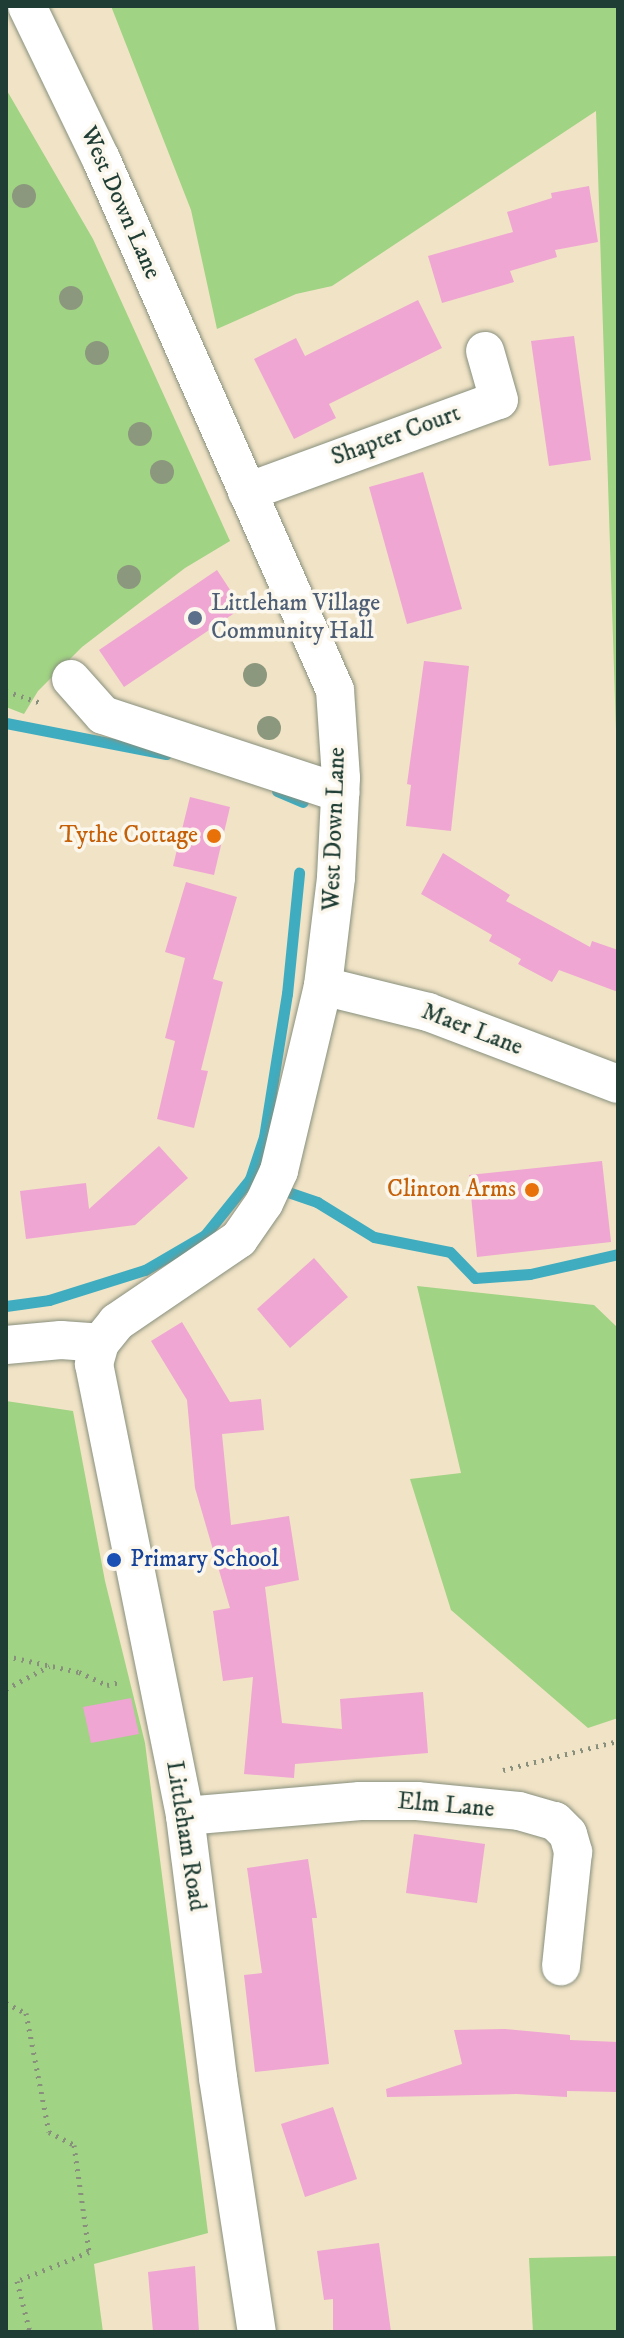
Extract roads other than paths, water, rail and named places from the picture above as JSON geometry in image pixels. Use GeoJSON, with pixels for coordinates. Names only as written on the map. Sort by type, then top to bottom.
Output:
{"type":"FeatureCollection","features":[{"type":"Feature","properties":{"kind":"street","name":"West Down Lane"},"geometry":{"type":"LineString","coordinates":[[27,6],[101,159],[335,690],[340,793],[336,878],[323,986],[272,1187],[239,1239],[117,1322],[100,1343]]}},
{"type":"Feature","properties":{"kind":"street","name":"Shapter Court"},"geometry":{"type":"LineString","coordinates":[[247,492],[499,400],[485,351]]}},
{"type":"Feature","properties":{"kind":"street"},"geometry":{"type":"LineString","coordinates":[[71,679],[103,715],[340,793]]}},
{"type":"Feature","properties":{"kind":"street","name":"Maer Lane"},"geometry":{"type":"LineString","coordinates":[[323,986],[428,1012],[618,1084]]}},
{"type":"Feature","properties":{"kind":"street"},"geometry":{"type":"LineString","coordinates":[[6,1345],[61,1340],[100,1343]]}},
{"type":"Feature","properties":{"kind":"street","name":"Littleham Road"},"geometry":{"type":"LineString","coordinates":[[100,1343],[94,1364],[185,1816],[218,2078],[257,2332]]}},
{"type":"Feature","properties":{"kind":"street","name":"Elm Lane"},"geometry":{"type":"LineString","coordinates":[[185,1816],[360,1801],[417,1801],[519,1811],[555,1821],[568,1834],[573,1852],[561,1966]]}},
{"type":"Feature","properties":{"kind":"waterway"},"geometry":{"type":"LineString","coordinates":[[6,723],[166,754]]}},
{"type":"Feature","properties":{"kind":"waterway"},"geometry":{"type":"LineString","coordinates":[[277,791],[303,802]]}},
{"type":"Feature","properties":{"kind":"waterway"},"geometry":{"type":"LineString","coordinates":[[250,1179],[264,1137],[287,994],[299,873]]}},
{"type":"Feature","properties":{"kind":"waterway"},"geometry":{"type":"LineString","coordinates":[[6,1306],[49,1300],[145,1270],[205,1235],[250,1179],[317,1202],[374,1237],[450,1252],[475,1278],[530,1274],[618,1254]]}},
{"type":"Feature","properties":{"kind":"place","name":"Littleham Village Community Hall"},"geometry":{"type":"Point","coordinates":[195,618]}},
{"type":"Feature","properties":{"kind":"place","name":"Tythe Cottage"},"geometry":{"type":"Point","coordinates":[214,836]}},
{"type":"Feature","properties":{"kind":"place","name":"Clinton Arms"},"geometry":{"type":"Point","coordinates":[532,1190]}},
{"type":"Feature","properties":{"kind":"place","name":"Primary School"},"geometry":{"type":"Point","coordinates":[114,1560]}}]}
